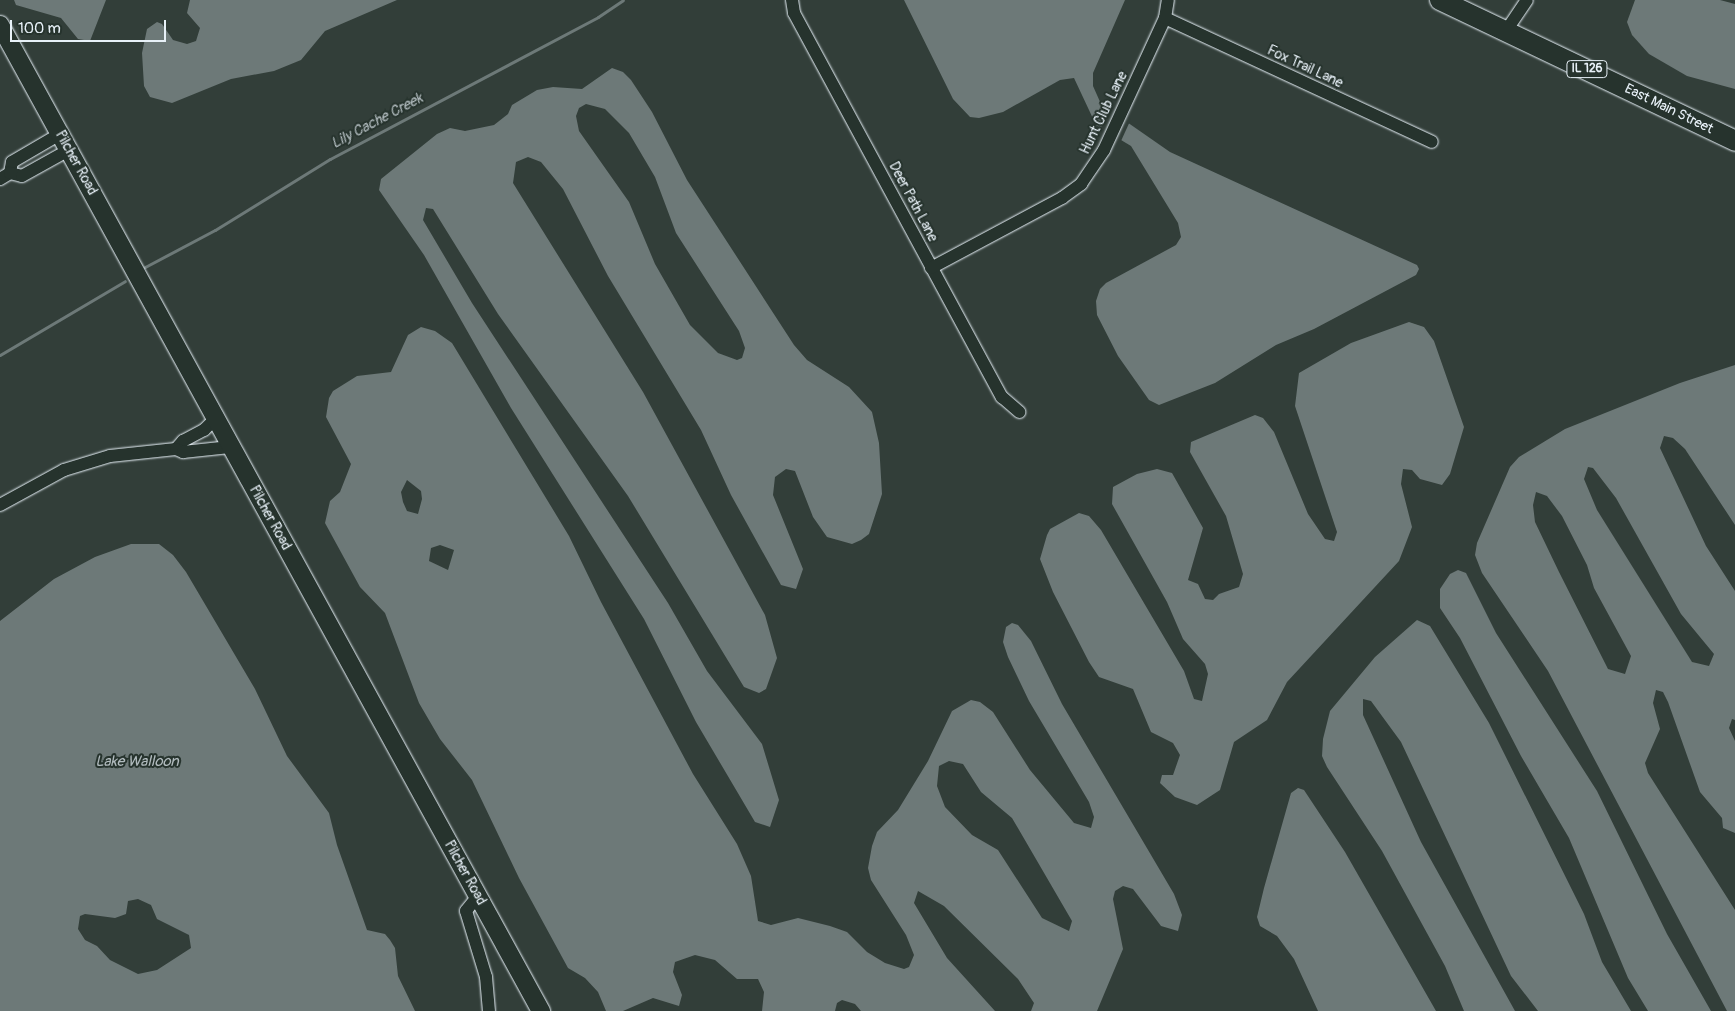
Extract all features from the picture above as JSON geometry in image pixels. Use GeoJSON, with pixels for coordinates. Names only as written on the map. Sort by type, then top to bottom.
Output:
{"type":"FeatureCollection","features":[{"type":"Feature","properties":{"kind":"main road","name":"East Main Street"},"geometry":{"type":"LineString","coordinates":[[1440,0],[1735,141]]}},
{"type":"Feature","properties":{"kind":"street","name":"Deer Path Lane"},"geometry":{"type":"LineString","coordinates":[[792,0],[794,13],[1002,397],[1019,412]]}},
{"type":"Feature","properties":{"kind":"street"},"geometry":{"type":"LineString","coordinates":[[1506,31],[1527,0]]}},
{"type":"Feature","properties":{"kind":"street","name":"Hunt Club Lane"},"geometry":{"type":"LineString","coordinates":[[931,268],[1071,192],[1091,173],[1107,145],[1165,18],[1170,2]]}},
{"type":"Feature","properties":{"kind":"street","name":"Fox Trail Lane"},"geometry":{"type":"LineString","coordinates":[[1165,18],[1432,142]]}},
{"type":"Feature","properties":{"kind":"street","name":"Pilcher Road"},"geometry":{"type":"LineString","coordinates":[[0,25],[540,1011]]}},
{"type":"Feature","properties":{"kind":"street"},"geometry":{"type":"LineString","coordinates":[[3,175],[12,162],[60,134]]}},
{"type":"Feature","properties":{"kind":"street"},"geometry":{"type":"LineString","coordinates":[[3,175],[22,176],[69,150]]}},
{"type":"Feature","properties":{"kind":"street"},"geometry":{"type":"LineString","coordinates":[[29,152],[38,167]]}},
{"type":"Feature","properties":{"kind":"street"},"geometry":{"type":"LineString","coordinates":[[176,449],[183,441],[204,430],[215,420]]}},
{"type":"Feature","properties":{"kind":"street"},"geometry":{"type":"LineString","coordinates":[[0,505],[64,470],[110,456],[176,449],[183,452],[230,448]]}},
{"type":"Feature","properties":{"kind":"street"},"geometry":{"type":"LineString","coordinates":[[478,896],[466,911],[486,977],[489,1011]]}},
{"type":"Feature","properties":{"kind":"water"},"geometry":{"type":"Polygon","coordinates":[[[14,0],[106,0],[90,41],[78,39],[61,18],[16,5],[14,0]]]}},
{"type":"Feature","properties":{"kind":"water"},"geometry":{"type":"Polygon","coordinates":[[[190,0],[397,0],[325,31],[301,60],[274,71],[231,79],[172,103],[150,97],[144,86],[142,53],[147,29],[157,22],[162,24],[173,40],[187,44],[196,41],[200,28],[187,13],[190,0]]]}},
{"type":"Feature","properties":{"kind":"water"},"geometry":{"type":"Polygon","coordinates":[[[904,0],[1125,0],[1093,73],[1093,86],[1101,104],[1170,152],[1417,265],[1419,269],[1416,275],[1314,329],[1276,345],[1215,383],[1159,405],[1149,400],[1118,356],[1097,315],[1096,301],[1100,289],[1106,283],[1176,245],[1181,237],[1178,223],[1131,146],[1096,125],[1074,78],[1060,80],[1003,112],[979,118],[970,117],[953,99],[904,0]]]}},
{"type":"Feature","properties":{"kind":"water"},"geometry":{"type":"Polygon","coordinates":[[[1635,0],[1720,0],[1735,4],[1735,89],[1687,76],[1649,54],[1632,35],[1627,22],[1635,0]]]}},
{"type":"Feature","properties":{"kind":"water"},"geometry":{"type":"Polygon","coordinates":[[[612,68],[623,72],[631,80],[652,112],[687,180],[794,345],[807,360],[849,387],[872,412],[879,443],[882,494],[869,534],[861,540],[852,544],[827,537],[813,517],[795,471],[786,469],[775,477],[773,495],[803,569],[796,589],[781,585],[731,495],[701,430],[608,276],[563,189],[541,162],[528,157],[516,162],[513,183],[643,392],[765,615],[777,658],[766,689],[759,693],[744,687],[628,496],[498,314],[433,209],[426,208],[423,220],[472,303],[668,603],[707,671],[762,744],[779,800],[770,827],[755,822],[696,722],[644,619],[511,408],[424,255],[379,190],[381,179],[437,134],[450,128],[465,131],[494,125],[508,114],[512,105],[537,90],[553,87],[582,89],[612,68]],[[586,104],[579,108],[576,116],[579,131],[629,202],[655,264],[690,325],[718,353],[737,360],[742,358],[745,348],[739,331],[676,233],[655,177],[629,133],[605,109],[586,104]]]}},
{"type":"Feature","properties":{"kind":"water"},"geometry":{"type":"Polygon","coordinates":[[[1409,322],[1424,327],[1434,341],[1464,427],[1450,474],[1442,485],[1420,479],[1412,470],[1403,469],[1401,484],[1412,527],[1399,561],[1287,682],[1267,720],[1234,742],[1220,790],[1197,805],[1175,797],[1160,783],[1162,775],[1173,775],[1180,755],[1173,743],[1151,732],[1133,689],[1099,677],[1089,662],[1053,592],[1040,559],[1047,535],[1050,529],[1079,513],[1089,516],[1101,530],[1184,671],[1194,699],[1202,701],[1208,674],[1205,664],[1183,639],[1167,602],[1112,504],[1113,487],[1137,474],[1157,469],[1172,473],[1203,528],[1188,580],[1198,584],[1205,599],[1213,600],[1219,594],[1239,587],[1243,574],[1226,516],[1190,452],[1191,442],[1255,415],[1263,418],[1274,432],[1308,514],[1325,539],[1334,541],[1337,532],[1295,406],[1299,373],[1351,343],[1409,322]]]}},
{"type":"Feature","properties":{"kind":"water"},"geometry":{"type":"Polygon","coordinates":[[[421,327],[435,331],[452,343],[569,536],[601,602],[693,774],[737,844],[751,876],[758,921],[771,925],[798,918],[830,926],[847,932],[867,952],[885,963],[904,969],[909,967],[914,955],[906,935],[871,880],[868,868],[872,846],[877,832],[898,810],[928,761],[952,711],[971,700],[980,702],[993,712],[1030,770],[1074,823],[1091,828],[1094,817],[1089,802],[1029,701],[1008,657],[1003,642],[1006,627],[1012,623],[1018,625],[1031,641],[1062,704],[1174,894],[1182,915],[1178,931],[1161,926],[1133,889],[1123,886],[1115,891],[1113,899],[1123,949],[1097,1011],[1031,1011],[1034,1003],[1018,979],[944,906],[918,891],[914,903],[947,958],[995,1011],[861,1011],[855,1004],[842,1000],[837,1003],[835,1011],[762,1011],[764,992],[758,979],[737,979],[715,960],[695,955],[675,962],[673,972],[682,995],[679,1006],[653,998],[623,1011],[606,1011],[598,992],[585,978],[568,968],[519,878],[472,780],[440,739],[419,703],[385,613],[360,587],[325,523],[330,501],[340,492],[351,464],[326,417],[329,398],[333,391],[357,376],[391,372],[408,335],[421,327]],[[407,480],[401,492],[403,502],[407,511],[418,514],[422,499],[421,491],[407,480]],[[440,545],[431,548],[429,561],[448,570],[454,550],[440,545]],[[949,761],[939,766],[937,786],[945,807],[972,835],[998,850],[1042,918],[1069,931],[1072,921],[1012,818],[981,792],[963,764],[949,761]]]}},
{"type":"Feature","properties":{"kind":"water"},"geometry":{"type":"Polygon","coordinates":[[[1735,365],[1735,525],[1685,449],[1673,438],[1664,436],[1660,448],[1706,546],[1735,591],[1735,720],[1732,719],[1729,728],[1735,741],[1735,833],[1723,828],[1722,818],[1700,792],[1668,702],[1663,692],[1656,690],[1653,703],[1660,729],[1645,763],[1648,773],[1735,910],[1735,1011],[1727,1011],[1548,671],[1482,573],[1475,555],[1477,543],[1510,467],[1519,457],[1565,429],[1680,383],[1735,365]],[[1588,467],[1584,479],[1597,510],[1692,662],[1709,666],[1714,654],[1681,614],[1616,498],[1593,468],[1588,467]],[[1536,492],[1533,505],[1535,522],[1559,572],[1608,669],[1625,674],[1631,656],[1594,588],[1587,565],[1562,516],[1547,496],[1536,492]]]}},
{"type":"Feature","properties":{"kind":"water","name":"Lake Walloon"},"geometry":{"type":"Polygon","coordinates":[[[131,544],[159,544],[173,555],[186,572],[255,689],[287,756],[329,813],[337,845],[367,930],[385,934],[395,948],[398,976],[415,1011],[0,1011],[0,621],[54,579],[95,557],[131,544]],[[138,899],[128,901],[126,914],[115,918],[85,914],[80,916],[78,929],[85,940],[97,946],[110,960],[138,974],[157,970],[191,948],[189,935],[157,919],[151,905],[138,899]]]}},
{"type":"Feature","properties":{"kind":"water"},"geometry":{"type":"Polygon","coordinates":[[[1458,570],[1466,573],[1496,633],[1597,791],[1667,934],[1711,1011],[1648,1011],[1628,978],[1569,838],[1521,756],[1460,638],[1440,608],[1440,589],[1450,574],[1458,570]]]}},
{"type":"Feature","properties":{"kind":"water"},"geometry":{"type":"Polygon","coordinates":[[[1417,620],[1430,626],[1489,723],[1584,914],[1602,962],[1631,1011],[1538,1011],[1511,976],[1401,742],[1371,701],[1363,699],[1363,715],[1421,842],[1515,1011],[1464,1011],[1445,966],[1382,851],[1327,767],[1322,756],[1323,739],[1330,711],[1375,657],[1417,620]]]}},
{"type":"Feature","properties":{"kind":"water"},"geometry":{"type":"Polygon","coordinates":[[[1298,788],[1304,790],[1345,852],[1436,1011],[1318,1011],[1294,959],[1277,936],[1260,926],[1257,917],[1264,888],[1291,793],[1298,788]]]}},
{"type":"Feature","properties":{"kind":"pier"},"geometry":{"type":"Polygon","coordinates":[[[1110,107],[1131,119],[1121,141],[1100,130],[1110,107]]]}},
{"type":"Feature","properties":{"kind":"waterway","name":"Lily Cache Creek"},"geometry":{"type":"LineString","coordinates":[[145,267],[215,230],[330,159],[598,17],[623,0]]}},
{"type":"Feature","properties":{"kind":"waterway","name":"Lily Cache Creek"},"geometry":{"type":"LineString","coordinates":[[0,355],[125,281]]}}]}
